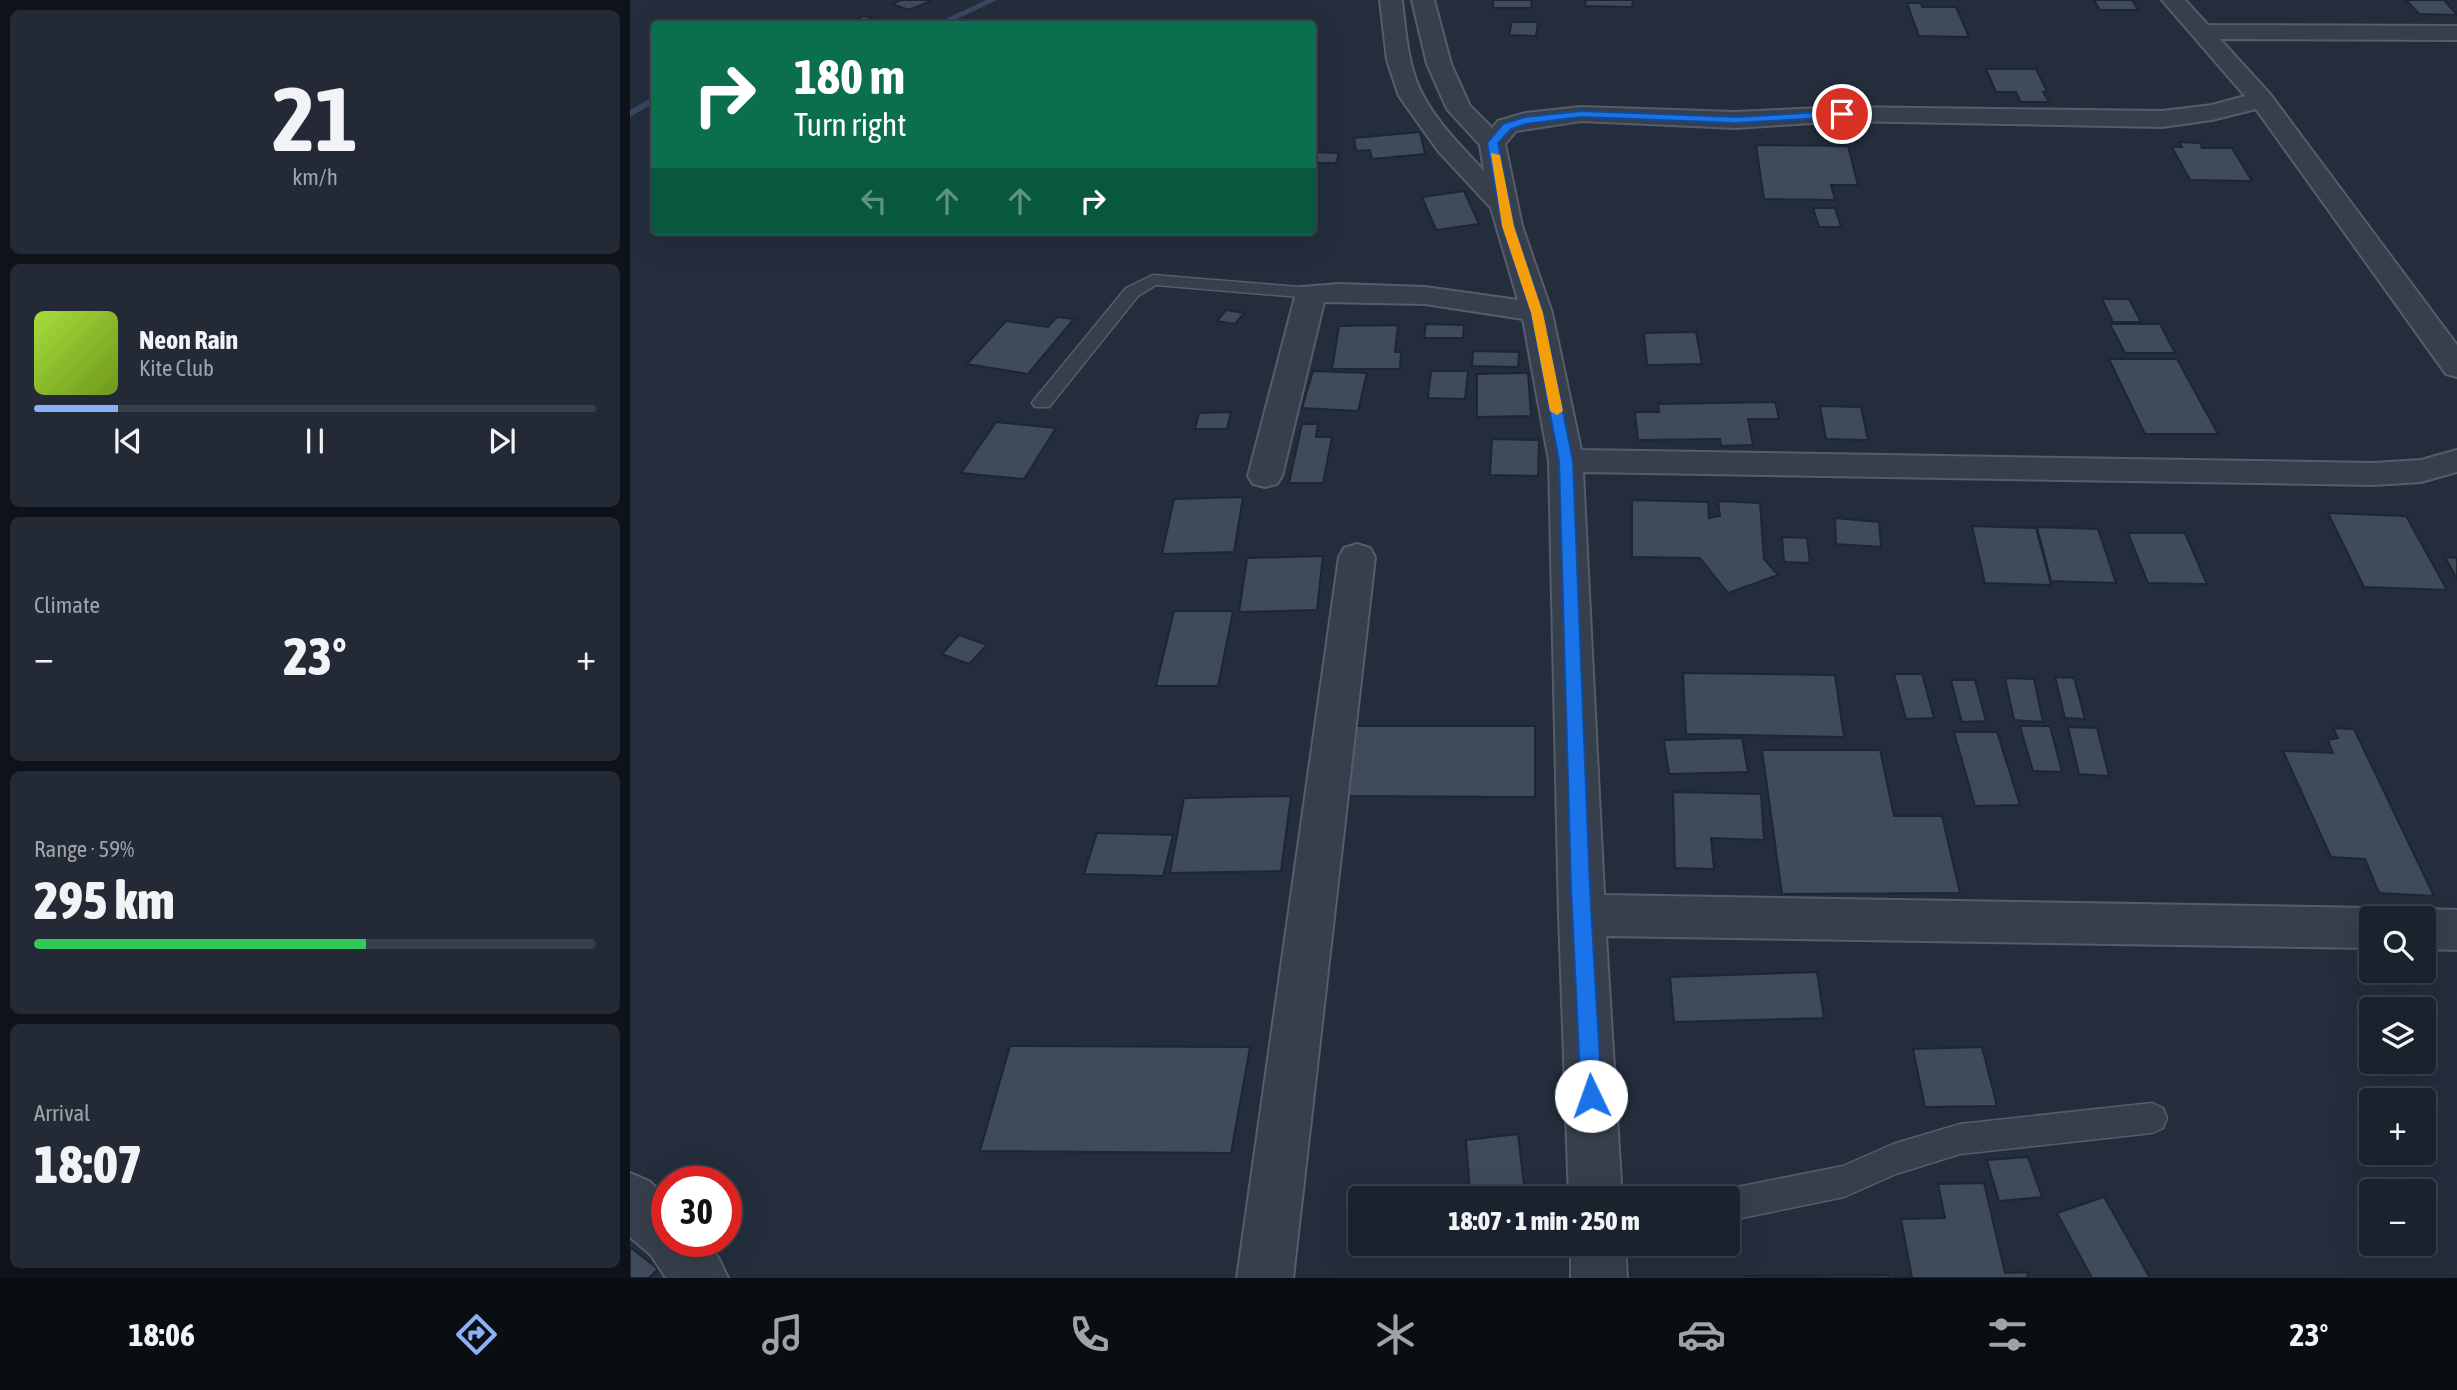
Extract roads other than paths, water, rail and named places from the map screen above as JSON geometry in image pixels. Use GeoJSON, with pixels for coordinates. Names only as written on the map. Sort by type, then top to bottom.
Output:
{"type":"FeatureCollection","features":[{"type":"Feature","properties":{"kind":"street"},"geometry":{"type":"LineString","coordinates":[[1391,0],[1396,47],[1405,81],[1416,105],[1467,171],[1504,205]]}},
{"type":"Feature","properties":{"kind":"street"},"geometry":{"type":"LineString","coordinates":[[1423,0],[1439,64],[1459,109],[1492,143],[1508,226],[1537,313],[1566,461],[1582,915],[1595,1186]]}},
{"type":"Feature","properties":{"kind":"street"},"geometry":{"type":"LineString","coordinates":[[2173,0],[2261,99],[2457,367]]}},
{"type":"Feature","properties":{"kind":"street"},"geometry":{"type":"LineString","coordinates":[[2201,32],[2457,33]]}},
{"type":"Feature","properties":{"kind":"street"},"geometry":{"type":"LineString","coordinates":[[1492,143],[1507,127],[1525,121],[1581,114],[1736,120],[1842,114],[2162,119],[2220,112],[2261,99]]}},
{"type":"Feature","properties":{"kind":"street"},"geometry":{"type":"LineString","coordinates":[[1265,476],[1311,293],[1416,293],[1489,301],[1537,313]]}},
{"type":"Feature","properties":{"kind":"street"},"geometry":{"type":"LineString","coordinates":[[1566,461],[2374,474],[2421,471],[2457,461]]}},
{"type":"Feature","properties":{"kind":"street"},"geometry":{"type":"LineString","coordinates":[[1265,1278],[1357,557]]}},
{"type":"Feature","properties":{"kind":"street"},"geometry":{"type":"LineString","coordinates":[[1582,915],[2359,928]]}},
{"type":"Feature","properties":{"kind":"street"},"geometry":{"type":"LineString","coordinates":[[2436,929],[2457,930]]}},
{"type":"Feature","properties":{"kind":"street"},"geometry":{"type":"LineString","coordinates":[[630,1200],[651,1220]]}},
{"type":"Feature","properties":{"kind":"street"},"geometry":{"type":"LineString","coordinates":[[1598,1256],[1599,1278]]}},
{"type":"Feature","properties":{"kind":"street"},"geometry":{"type":"LineString","coordinates":[[684,1257],[700,1278]]}},
{"type":"Feature","properties":{"kind":"lane"},"geometry":{"type":"LineString","coordinates":[[1042,403],[1132,292],[1142,284],[1153,280],[1311,293]]}},
{"type":"Feature","properties":{"kind":"lane"},"geometry":{"type":"LineString","coordinates":[[1740,1202],[1844,1181],[1893,1158],[1960,1139],[2152,1118]]}},
{"type":"Feature","properties":{"kind":"waterway"},"geometry":{"type":"LineString","coordinates":[[947,21],[993,0]]}},
{"type":"Feature","properties":{"kind":"waterway"},"geometry":{"type":"LineString","coordinates":[[630,114],[651,101]]}}]}
